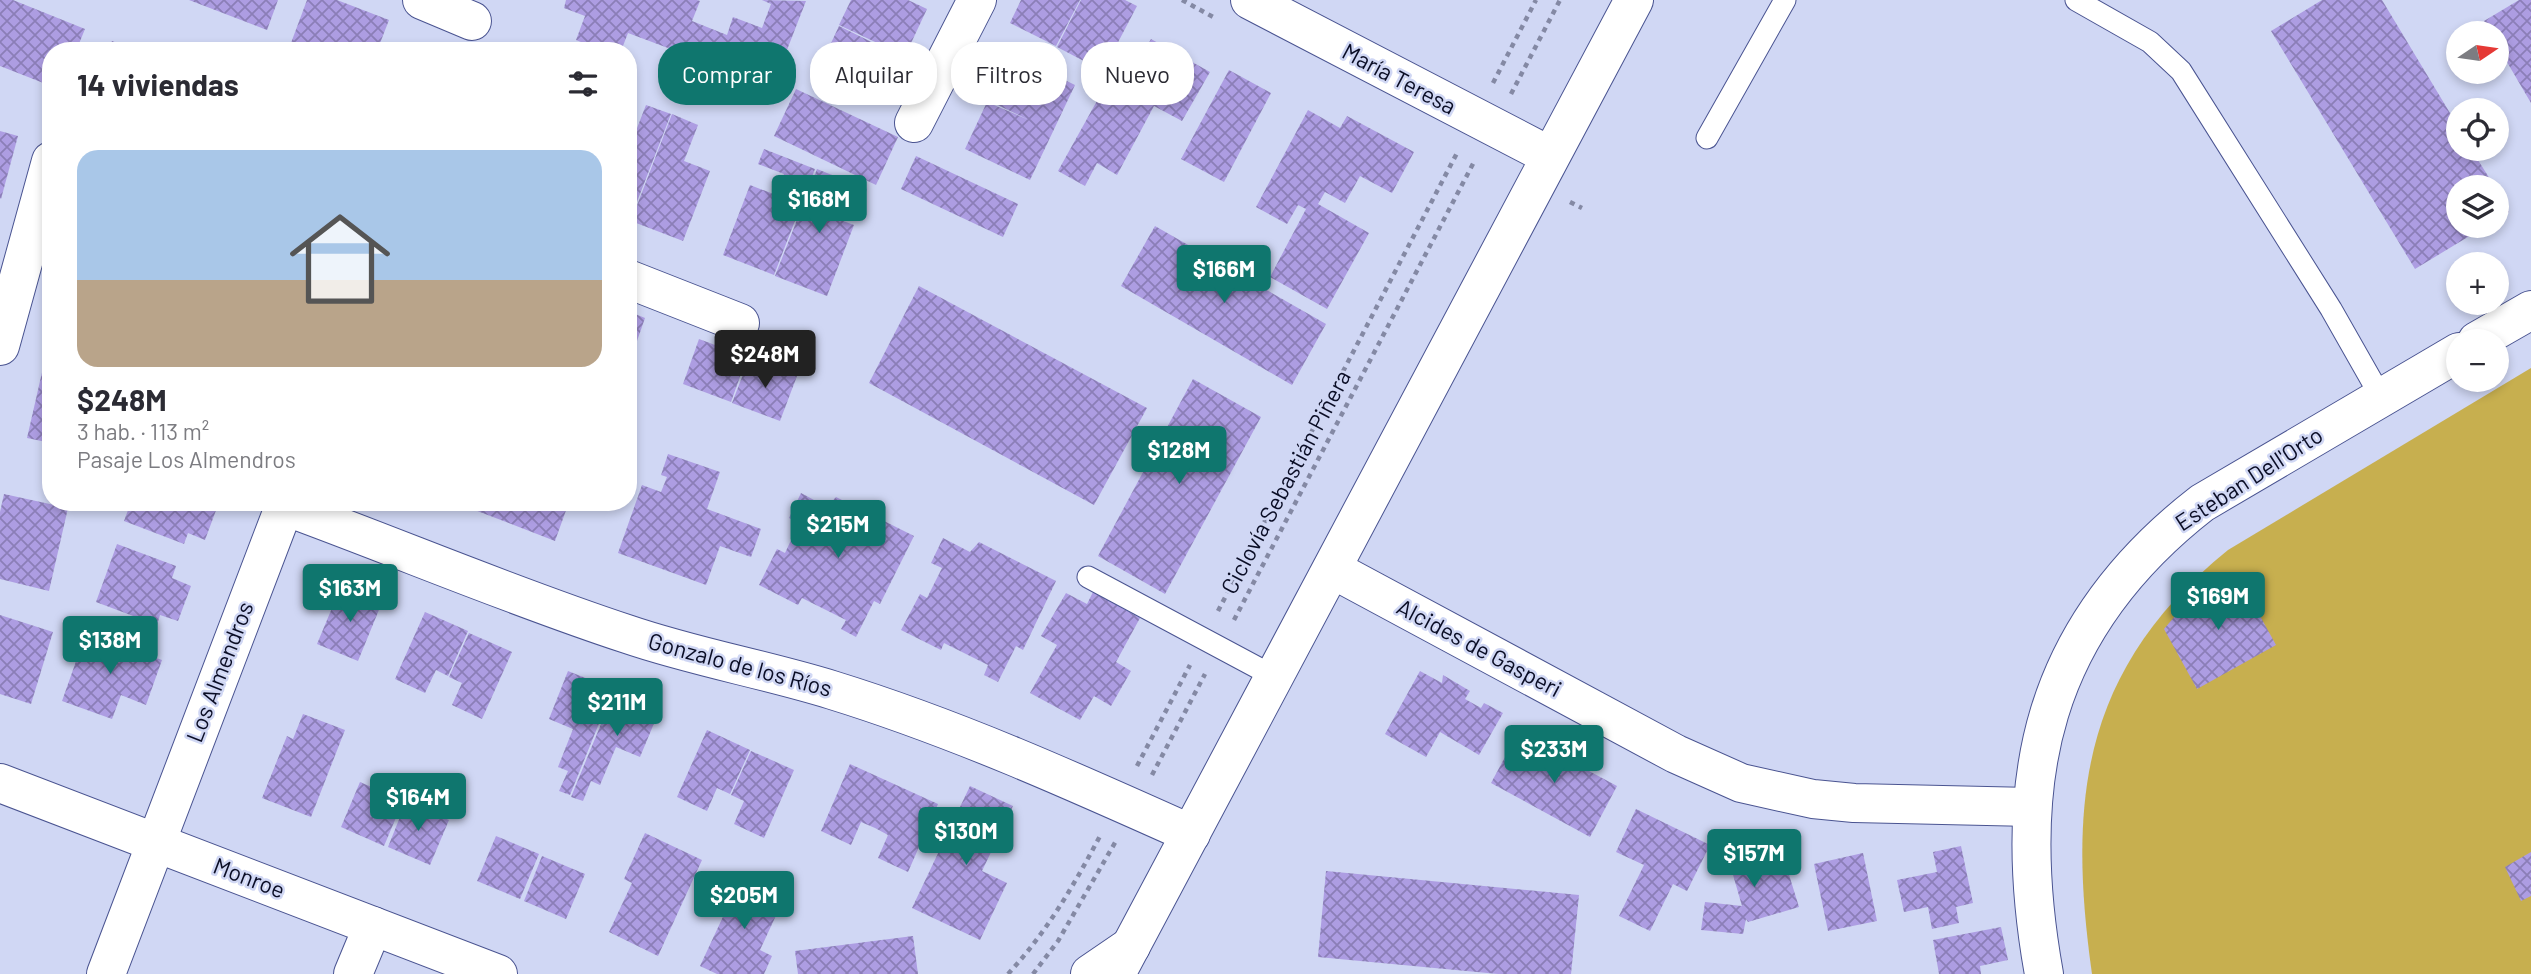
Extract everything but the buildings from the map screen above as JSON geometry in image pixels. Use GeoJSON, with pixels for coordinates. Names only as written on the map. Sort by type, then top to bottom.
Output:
{"type":"FeatureCollection","features":[{"type":"Feature","properties":{"kind":"street"},"geometry":{"type":"LineString","coordinates":[[422,0],[471,24]]}},
{"type":"Feature","properties":{"kind":"street"},"geometry":{"type":"LineString","coordinates":[[914,123],[977,0]]}},
{"type":"Feature","properties":{"kind":"street","name":"María Teresa"},"geometry":{"type":"LineString","coordinates":[[1250,0],[1550,156]]}},
{"type":"Feature","properties":{"kind":"street"},"geometry":{"type":"LineString","coordinates":[[1090,974],[1126,965],[1191,834],[1634,0]]}},
{"type":"Feature","properties":{"kind":"street"},"geometry":{"type":"LineString","coordinates":[[0,346],[42,194]]}},
{"type":"Feature","properties":{"kind":"street"},"geometry":{"type":"LineString","coordinates":[[637,283],[740,323]]}},
{"type":"Feature","properties":{"kind":"street"},"geometry":{"type":"LineString","coordinates":[[2498,329],[2531,310]]}},
{"type":"Feature","properties":{"kind":"street","name":"Esteban Dell'Orto"},"geometry":{"type":"LineString","coordinates":[[2043,974],[2032,894],[2031,807],[2042,741],[2058,689],[2074,651],[2094,615],[2118,582],[2172,527],[2202,503],[2446,360]]}},
{"type":"Feature","properties":{"kind":"street","name":"Los Almendros"},"geometry":{"type":"LineString","coordinates":[[106,974],[282,511]]}},
{"type":"Feature","properties":{"kind":"street","name":"Gonzalo de los Ríos"},"geometry":{"type":"LineString","coordinates":[[303,511],[627,634],[830,689],[901,712],[972,738],[1191,834]]}},
{"type":"Feature","properties":{"kind":"street","name":"Alcides de Gasperi"},"geometry":{"type":"LineString","coordinates":[[1332,569],[1676,754],[1741,783],[1813,799],[1854,803],[2031,807]]}},
{"type":"Feature","properties":{"kind":"street","name":"Monroe"},"geometry":{"type":"LineString","coordinates":[[0,783],[498,974]]}},
{"type":"Feature","properties":{"kind":"street"},"geometry":{"type":"LineString","coordinates":[[352,974],[373,926]]}},
{"type":"Feature","properties":{"kind":"lane"},"geometry":{"type":"LineString","coordinates":[[1707,138],[1785,0]]}},
{"type":"Feature","properties":{"kind":"lane"},"geometry":{"type":"LineString","coordinates":[[2076,0],[2150,42],[2181,71],[2332,309],[2381,397]]}},
{"type":"Feature","properties":{"kind":"lane"},"geometry":{"type":"LineString","coordinates":[[1088,577],[1275,677]]}},
{"type":"Feature","properties":{"kind":"path"},"geometry":{"type":"LineString","coordinates":[[1009,974],[1040,939],[1127,805],[1484,123],[1536,0]]}},
{"type":"Feature","properties":{"kind":"path","name":"Ciclovía Sebastián Piñera"},"geometry":{"type":"LineString","coordinates":[[1034,974],[1070,921],[1211,643],[1484,123],[1560,0]]}},
{"type":"Feature","properties":{"kind":"shaded area"},"geometry":{"type":"Polygon","coordinates":[[[2531,368],[2531,974],[2092,974],[2082,850],[2086,793],[2096,740],[2115,689],[2142,641],[2180,595],[2228,550],[2491,392],[2509,392],[2509,381],[2531,368]]]}}]}
